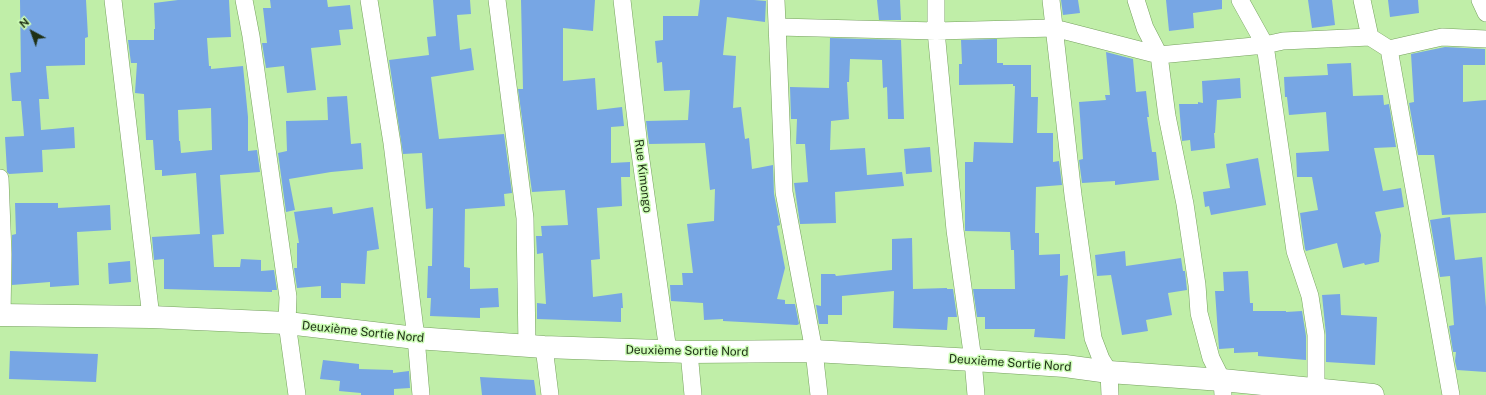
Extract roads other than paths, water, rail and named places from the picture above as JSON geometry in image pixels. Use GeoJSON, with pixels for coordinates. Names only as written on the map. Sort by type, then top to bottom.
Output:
{"type":"FeatureCollection","features":[{"type":"Feature","properties":{"kind":"main road","name":"Deuxième Sortie Nord"},"geometry":{"type":"LineString","coordinates":[[1,316],[151,317],[287,323],[416,338],[536,346],[679,352],[814,351],[973,360],[1065,366],[1222,388],[1316,390],[1338,394],[1373,395]]}},
{"type":"Feature","properties":{"kind":"street"},"geometry":{"type":"LineString","coordinates":[[114,0],[151,317]]}},
{"type":"Feature","properties":{"kind":"street"},"geometry":{"type":"LineString","coordinates":[[244,0],[251,36],[288,297],[287,323],[297,395]]}},
{"type":"Feature","properties":{"kind":"street"},"geometry":{"type":"LineString","coordinates":[[369,0],[392,143],[416,338],[421,395]]}},
{"type":"Feature","properties":{"kind":"street"},"geometry":{"type":"LineString","coordinates":[[497,0],[524,218],[536,346],[550,395]]}},
{"type":"Feature","properties":{"kind":"street","name":"Rue Kimongo"},"geometry":{"type":"LineString","coordinates":[[622,0],[640,154],[679,352],[693,395]]}},
{"type":"Feature","properties":{"kind":"street"},"geometry":{"type":"LineString","coordinates":[[776,0],[784,192],[814,351],[819,395]]}},
{"type":"Feature","properties":{"kind":"street"},"geometry":{"type":"LineString","coordinates":[[936,0],[936,31],[955,230],[973,360],[976,395]]}},
{"type":"Feature","properties":{"kind":"street"},"geometry":{"type":"LineString","coordinates":[[1051,0],[1073,195],[1092,338],[1101,359],[1109,372],[1110,395]]}},
{"type":"Feature","properties":{"kind":"street"},"geometry":{"type":"LineString","coordinates":[[1136,0],[1145,28],[1159,55],[1167,116],[1185,204],[1197,285],[1199,313],[1210,358],[1222,388]]}},
{"type":"Feature","properties":{"kind":"street"},"geometry":{"type":"LineString","coordinates":[[1240,0],[1265,45],[1295,251],[1310,296],[1316,335],[1316,390]]}},
{"type":"Feature","properties":{"kind":"street"},"geometry":{"type":"LineString","coordinates":[[1362,0],[1370,37]]}},
{"type":"Feature","properties":{"kind":"street"},"geometry":{"type":"LineString","coordinates":[[1480,0],[1486,13]]}},
{"type":"Feature","properties":{"kind":"street"},"geometry":{"type":"LineString","coordinates":[[778,27],[936,31],[1054,28],[1159,55],[1283,42],[1370,37],[1389,49],[1442,37],[1486,39]]}},
{"type":"Feature","properties":{"kind":"street"},"geometry":{"type":"LineString","coordinates":[[1389,49],[1451,395]]}},
{"type":"Feature","properties":{"kind":"street"},"geometry":{"type":"LineString","coordinates":[[0,178],[3,254],[1,316]]}}]}
